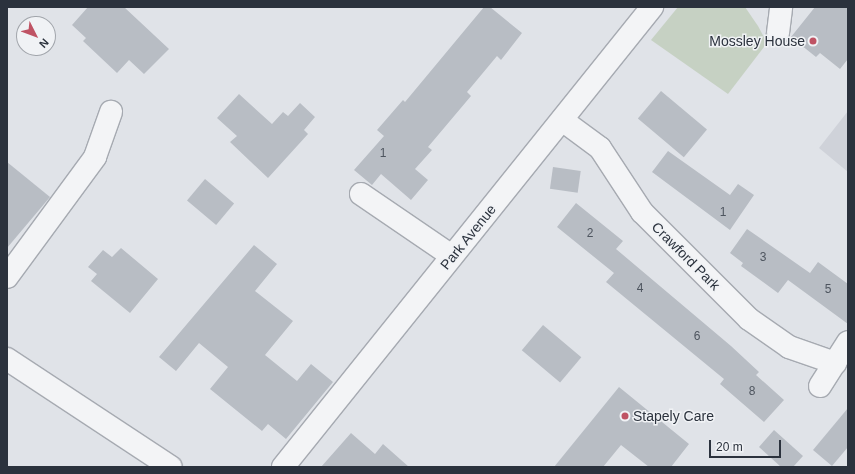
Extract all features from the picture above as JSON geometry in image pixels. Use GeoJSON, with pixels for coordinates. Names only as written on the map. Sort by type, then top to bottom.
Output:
{"type":"FeatureCollection","features":[{"type":"Feature","properties":{"kind":"street","name":"Park Avenue"},"geometry":{"type":"LineString","coordinates":[[283,467],[652,7]]}},
{"type":"Feature","properties":{"kind":"street"},"geometry":{"type":"LineString","coordinates":[[778,33],[781,7]]}},
{"type":"Feature","properties":{"kind":"street"},"geometry":{"type":"LineString","coordinates":[[7,277],[95,157],[111,112]]}},
{"type":"Feature","properties":{"kind":"street","name":"Crawford Park"},"geometry":{"type":"LineString","coordinates":[[562,120],[600,148],[642,212],[749,319],[789,347],[835,363]]}},
{"type":"Feature","properties":{"kind":"street"},"geometry":{"type":"LineString","coordinates":[[361,194],[452,256]]}},
{"type":"Feature","properties":{"kind":"street"},"geometry":{"type":"LineString","coordinates":[[820,386],[848,342]]}},
{"type":"Feature","properties":{"kind":"street"},"geometry":{"type":"LineString","coordinates":[[7,359],[171,467]]}},
{"type":"Feature","properties":{"kind":"shaded area"},"geometry":{"type":"Polygon","coordinates":[[[848,111],[848,172],[819,148],[848,111]]]}},
{"type":"Feature","properties":{"kind":"green space"},"geometry":{"type":"Polygon","coordinates":[[[678,7],[745,7],[758,26],[767,43],[728,94],[651,40],[678,7]]]}},
{"type":"Feature","properties":{"kind":"building"},"geometry":{"type":"Polygon","coordinates":[[[88,7],[124,7],[169,49],[144,74],[129,60],[117,73],[83,41],[86,38],[72,25],[88,7]]]}},
{"type":"Feature","properties":{"kind":"building"},"geometry":{"type":"Polygon","coordinates":[[[484,7],[490,7],[522,33],[501,60],[497,56],[467,92],[471,96],[428,147],[432,150],[415,169],[428,180],[411,200],[381,174],[372,185],[354,170],[384,136],[377,130],[403,100],[405,102],[484,7]]]}},
{"type":"Feature","properties":{"kind":"building","name":"Mossley House"},"geometry":{"type":"Polygon","coordinates":[[[815,7],[848,7],[848,59],[840,69],[820,53],[816,57],[791,37],[815,7]]]}},
{"type":"Feature","properties":{"kind":"building"},"geometry":{"type":"Polygon","coordinates":[[[661,91],[707,130],[684,157],[638,119],[661,91]]]}},
{"type":"Feature","properties":{"kind":"building"},"geometry":{"type":"Polygon","coordinates":[[[239,94],[272,124],[283,112],[288,116],[300,103],[315,117],[304,130],[308,134],[268,178],[230,142],[237,136],[217,118],[239,94]]]}},
{"type":"Feature","properties":{"kind":"building"},"geometry":{"type":"Polygon","coordinates":[[[668,151],[730,195],[738,184],[754,195],[730,230],[652,172],[668,151]]]}},
{"type":"Feature","properties":{"kind":"building"},"geometry":{"type":"Polygon","coordinates":[[[7,162],[50,197],[7,248],[7,162]]]}},
{"type":"Feature","properties":{"kind":"building"},"geometry":{"type":"Polygon","coordinates":[[[553,167],[581,171],[578,193],[550,189],[553,167]]]}},
{"type":"Feature","properties":{"kind":"building"},"geometry":{"type":"Polygon","coordinates":[[[205,179],[234,203],[216,225],[187,200],[205,179]]]}},
{"type":"Feature","properties":{"kind":"building"},"geometry":{"type":"Polygon","coordinates":[[[576,203],[623,241],[616,249],[731,346],[759,372],[756,375],[784,400],[764,422],[720,384],[724,379],[606,282],[614,273],[557,227],[576,203]]]}},
{"type":"Feature","properties":{"kind":"building"},"geometry":{"type":"Polygon","coordinates":[[[747,229],[810,273],[818,262],[848,284],[848,324],[788,280],[778,293],[741,266],[743,263],[730,253],[747,229]]]}},
{"type":"Feature","properties":{"kind":"building"},"geometry":{"type":"Polygon","coordinates":[[[254,245],[277,264],[255,291],[293,321],[265,355],[297,381],[311,364],[333,382],[286,439],[268,424],[262,431],[210,389],[228,367],[199,343],[176,371],[159,357],[254,245]]]}},
{"type":"Feature","properties":{"kind":"building"},"geometry":{"type":"Polygon","coordinates":[[[121,248],[158,279],[130,313],[91,281],[97,274],[88,267],[103,250],[112,257],[121,248]]]}},
{"type":"Feature","properties":{"kind":"building"},"geometry":{"type":"Polygon","coordinates":[[[543,325],[581,357],[560,382],[522,350],[543,325]]]}},
{"type":"Feature","properties":{"kind":"building","name":"Stapely Care"},"geometry":{"type":"Polygon","coordinates":[[[619,387],[689,444],[671,467],[649,467],[621,445],[603,467],[554,467],[619,387]]]}},
{"type":"Feature","properties":{"kind":"building"},"geometry":{"type":"Polygon","coordinates":[[[848,408],[848,447],[832,466],[813,450],[848,408]]]}},
{"type":"Feature","properties":{"kind":"building"},"geometry":{"type":"Polygon","coordinates":[[[774,430],[803,456],[793,467],[781,467],[759,447],[774,430]]]}},
{"type":"Feature","properties":{"kind":"building"},"geometry":{"type":"Polygon","coordinates":[[[351,433],[375,454],[383,444],[409,467],[321,467],[351,433]]]}},
{"type":"Feature","properties":{"kind":"place","name":"Mossley House"},"geometry":{"type":"Point","coordinates":[813,41]}},
{"type":"Feature","properties":{"kind":"place","name":"Stapely Care"},"geometry":{"type":"Point","coordinates":[625,416]}}]}
